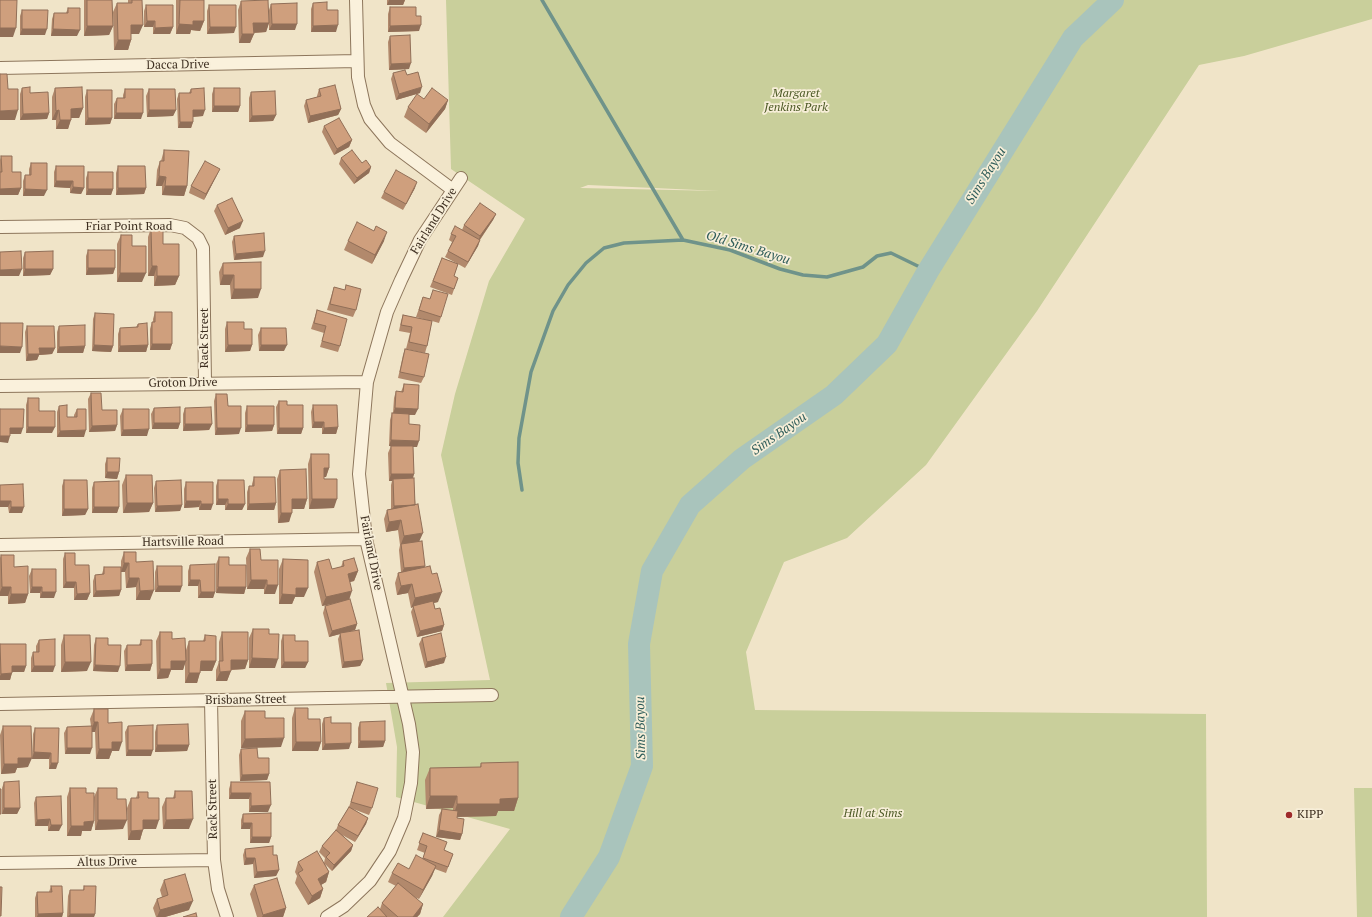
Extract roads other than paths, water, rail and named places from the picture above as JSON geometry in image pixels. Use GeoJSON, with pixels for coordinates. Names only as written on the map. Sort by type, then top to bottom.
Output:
{"type":"FeatureCollection","features":[{"type":"Feature","properties":{"kind":"street"},"geometry":{"type":"LineString","coordinates":[[356,0],[357,61],[360,89],[370,120],[390,143],[453,190]]}},
{"type":"Feature","properties":{"kind":"street","name":"Dacca Drive"},"geometry":{"type":"LineString","coordinates":[[0,68],[357,61]]}},
{"type":"Feature","properties":{"kind":"street","name":"Fairland Drive"},"geometry":{"type":"LineString","coordinates":[[327,917],[344,906],[370,881],[390,850],[404,818],[411,783],[413,752],[403,697],[366,539],[359,474],[367,382],[387,312],[420,240],[461,178]]}},
{"type":"Feature","properties":{"kind":"street","name":"Friar Point Road"},"geometry":{"type":"LineString","coordinates":[[0,227],[170,225],[185,228],[198,238],[203,248],[204,294]]}},
{"type":"Feature","properties":{"kind":"street","name":"Rack Street"},"geometry":{"type":"LineString","coordinates":[[204,294],[205,382]]}},
{"type":"Feature","properties":{"kind":"street","name":"Groton Drive"},"geometry":{"type":"LineString","coordinates":[[0,386],[205,382],[367,382]]}},
{"type":"Feature","properties":{"kind":"street","name":"Hartsville Road"},"geometry":{"type":"LineString","coordinates":[[0,545],[366,539]]}},
{"type":"Feature","properties":{"kind":"street","name":"Brisbane Street"},"geometry":{"type":"LineString","coordinates":[[0,704],[492,695]]}},
{"type":"Feature","properties":{"kind":"street","name":"Rack Street"},"geometry":{"type":"LineString","coordinates":[[211,700],[214,860],[218,889],[227,917]]}},
{"type":"Feature","properties":{"kind":"street","name":"Altus Drive"},"geometry":{"type":"LineString","coordinates":[[0,864],[214,860]]}},
{"type":"Feature","properties":{"kind":"waterway"},"geometry":{"type":"LineString","coordinates":[[542,0],[683,240]]}},
{"type":"Feature","properties":{"kind":"waterway","name":"Sims Bayou"},"geometry":{"type":"LineString","coordinates":[[571,917],[609,857],[642,766],[639,644],[652,571],[690,505],[742,459],[834,395],[887,344],[928,271],[1073,38],[1113,0]]}},
{"type":"Feature","properties":{"kind":"waterway","name":"Old Sims Bayou"},"geometry":{"type":"LineString","coordinates":[[522,490],[518,463],[519,438],[531,372],[553,311],[568,285],[586,263],[604,248],[624,243],[683,240],[730,250],[780,269],[803,275],[827,277],[863,267],[877,256],[891,253],[928,271]]}},
{"type":"Feature","properties":{"kind":"place","name":"KIPP"},"geometry":{"type":"Point","coordinates":[1289,815]}},
{"type":"Feature","properties":{"kind":"park label","name":"Margaret Jenkins Park"},"geometry":{"type":"Point","coordinates":[796,101]}},
{"type":"Feature","properties":{"kind":"park label","name":"Hill at Sims"},"geometry":{"type":"Point","coordinates":[873,814]}}]}
